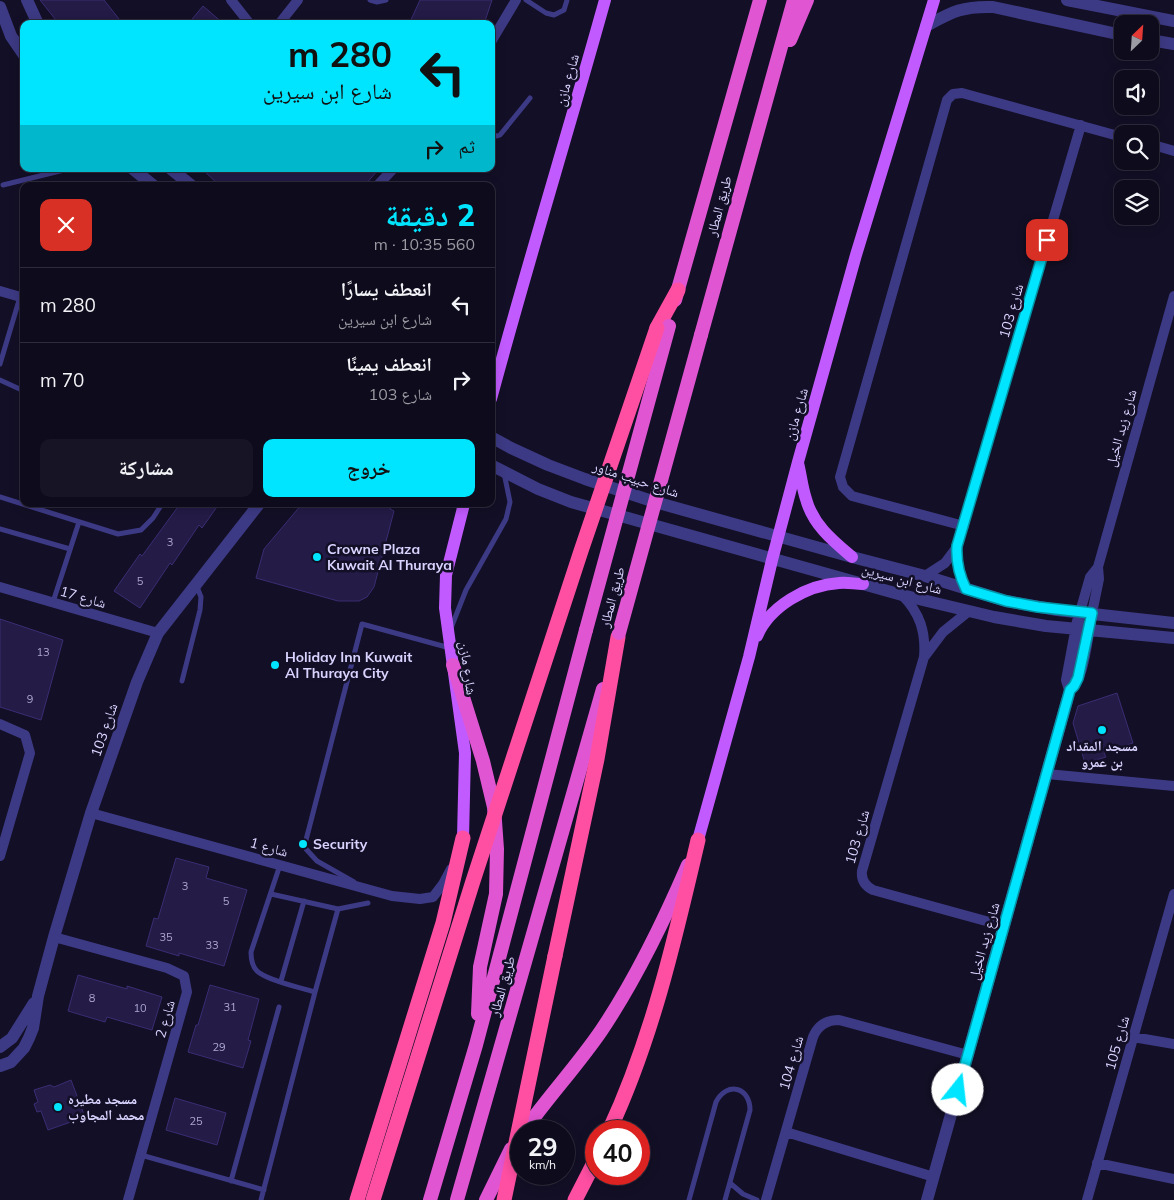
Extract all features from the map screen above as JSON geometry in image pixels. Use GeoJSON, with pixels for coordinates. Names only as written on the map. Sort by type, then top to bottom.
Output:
{"type":"FeatureCollection","features":[{"type":"Feature","properties":{"kind":"highway"},"geometry":{"type":"LineString","coordinates":[[744,56],[751,0]]}},
{"type":"Feature","properties":{"kind":"highway","name":"طريق المطار"},"geometry":{"type":"LineString","coordinates":[[678,290],[760,0]]}},
{"type":"Feature","properties":{"kind":"highway","name":"طريق المطار"},"geometry":{"type":"LineString","coordinates":[[457,1200],[619,635],[700,335],[794,0]]}},
{"type":"Feature","properties":{"kind":"highway"},"geometry":{"type":"LineString","coordinates":[[765,103],[807,0]]}},
{"type":"Feature","properties":{"kind":"highway"},"geometry":{"type":"LineString","coordinates":[[373,1200],[473,880],[581,551],[678,290]]}},
{"type":"Feature","properties":{"kind":"highway","name":"طريق المطار"},"geometry":{"type":"LineString","coordinates":[[430,1200],[476,1044],[586,630],[663,327]]}},
{"type":"Feature","properties":{"kind":"highway"},"geometry":{"type":"LineString","coordinates":[[504,1200],[597,759],[619,635]]}},
{"type":"Feature","properties":{"kind":"highway"},"geometry":{"type":"LineString","coordinates":[[453,665],[483,761],[494,806],[496,832],[496,894],[480,968],[476,1044]]}},
{"type":"Feature","properties":{"kind":"highway"},"geometry":{"type":"LineString","coordinates":[[357,1200],[444,923],[463,838]]}},
{"type":"Feature","properties":{"kind":"highway"},"geometry":{"type":"LineString","coordinates":[[532,1120],[600,1032],[620,1001],[657,935],[698,840]]}},
{"type":"Feature","properties":{"kind":"highway"},"geometry":{"type":"LineString","coordinates":[[614,1120],[628,1092],[668,968],[698,840]]}},
{"type":"Feature","properties":{"kind":"highway"},"geometry":{"type":"LineString","coordinates":[[486,1200],[510,1151]]}},
{"type":"Feature","properties":{"kind":"highway"},"geometry":{"type":"LineString","coordinates":[[575,1200],[585,1180]]}},
{"type":"Feature","properties":{"kind":"main road","name":"شارع مازن"},"geometry":{"type":"LineString","coordinates":[[495,383],[605,0]]}},
{"type":"Feature","properties":{"kind":"main road","name":"شارع مازن"},"geometry":{"type":"LineString","coordinates":[[698,840],[749,657],[798,462],[856,256],[934,0]]}},
{"type":"Feature","properties":{"kind":"main road"},"geometry":{"type":"LineString","coordinates":[[495,356],[505,343],[512,321]]}},
{"type":"Feature","properties":{"kind":"main road"},"geometry":{"type":"LineString","coordinates":[[798,462],[805,498],[811,514],[822,530],[852,557]]}},
{"type":"Feature","properties":{"kind":"main road"},"geometry":{"type":"LineString","coordinates":[[455,507],[458,527]]}},
{"type":"Feature","properties":{"kind":"main road","name":"شارع مازن"},"geometry":{"type":"LineString","coordinates":[[463,507],[446,575],[445,608],[465,753],[463,838]]}},
{"type":"Feature","properties":{"kind":"main road"},"geometry":{"type":"LineString","coordinates":[[749,657],[759,632],[776,610],[795,596],[817,587],[832,584],[863,584]]}},
{"type":"Feature","properties":{"kind":"street"},"geometry":{"type":"LineString","coordinates":[[27,0],[36,20]]}},
{"type":"Feature","properties":{"kind":"street"},"geometry":{"type":"LineString","coordinates":[[231,0],[247,20]]}},
{"type":"Feature","properties":{"kind":"street"},"geometry":{"type":"LineString","coordinates":[[282,20],[298,0]]}},
{"type":"Feature","properties":{"kind":"street"},"geometry":{"type":"LineString","coordinates":[[495,35],[516,0]]}},
{"type":"Feature","properties":{"kind":"street"},"geometry":{"type":"LineString","coordinates":[[1067,0],[1174,21]]}},
{"type":"Feature","properties":{"kind":"street"},"geometry":{"type":"LineString","coordinates":[[0,7],[11,36],[20,49]]}},
{"type":"Feature","properties":{"kind":"street"},"geometry":{"type":"LineString","coordinates":[[926,26],[958,10],[968,7],[986,7],[1114,33]]}},
{"type":"Feature","properties":{"kind":"street"},"geometry":{"type":"LineString","coordinates":[[1159,42],[1174,44]]}},
{"type":"Feature","properties":{"kind":"street"},"geometry":{"type":"LineString","coordinates":[[964,526],[852,496],[843,487],[840,477],[945,105],[949,97],[962,93],[1114,135]]}},
{"type":"Feature","properties":{"kind":"street","name":"شارع 103"},"geometry":{"type":"LineString","coordinates":[[925,576],[945,563],[957,546],[964,526],[1081,126]]}},
{"type":"Feature","properties":{"kind":"street"},"geometry":{"type":"LineString","coordinates":[[1159,147],[1174,151]]}},
{"type":"Feature","properties":{"kind":"street"},"geometry":{"type":"LineString","coordinates":[[137,172],[149,182]]}},
{"type":"Feature","properties":{"kind":"street"},"geometry":{"type":"LineString","coordinates":[[175,172],[187,182]]}},
{"type":"Feature","properties":{"kind":"street"},"geometry":{"type":"LineString","coordinates":[[381,182],[390,172]]}},
{"type":"Feature","properties":{"kind":"street"},"geometry":{"type":"LineString","coordinates":[[0,291],[20,296]]}},
{"type":"Feature","properties":{"kind":"street","name":"شارع زيد الخيل"},"geometry":{"type":"LineString","coordinates":[[927,1200],[1070,690],[1078,678],[1082,630],[1086,612],[1098,579],[1098,567],[1174,296]]}},
{"type":"Feature","properties":{"kind":"street","name":"شارع حبيب مناور"},"geometry":{"type":"LineString","coordinates":[[495,439],[548,465],[585,479],[655,502],[778,536]]}},
{"type":"Feature","properties":{"kind":"street"},"geometry":{"type":"LineString","coordinates":[[495,467],[538,490],[571,502],[772,560]]}},
{"type":"Feature","properties":{"kind":"street","name":"شارع 103"},"geometry":{"type":"LineString","coordinates":[[0,1066],[11,1062],[24,1048],[33,1028],[38,996],[91,813],[136,682],[158,633],[258,507]]}},
{"type":"Feature","properties":{"kind":"street","name":"شارع ابن سيرين"},"geometry":{"type":"LineString","coordinates":[[778,536],[925,576],[1006,601],[1038,607],[1174,623]]}},
{"type":"Feature","properties":{"kind":"street","name":"شارع 103"},"geometry":{"type":"LineString","coordinates":[[957,546],[957,563],[966,589]]}},
{"type":"Feature","properties":{"kind":"street","name":"شارع ابن سيرين"},"geometry":{"type":"LineString","coordinates":[[772,560],[969,612],[1019,622],[1174,638]]}},
{"type":"Feature","properties":{"kind":"street","name":"شارع 17"},"geometry":{"type":"LineString","coordinates":[[0,587],[158,633]]}},
{"type":"Feature","properties":{"kind":"street","name":"شارع 103"},"geometry":{"type":"LineString","coordinates":[[902,595],[919,617],[924,633],[924,657],[862,871],[862,879],[866,886],[873,890],[1004,926]]}},
{"type":"Feature","properties":{"kind":"street","name":"شارع 103"},"geometry":{"type":"LineString","coordinates":[[924,657],[943,632],[969,612]]}},
{"type":"Feature","properties":{"kind":"street"},"geometry":{"type":"LineString","coordinates":[[0,724],[25,735],[30,753],[0,856]]}},
{"type":"Feature","properties":{"kind":"street"},"geometry":{"type":"LineString","coordinates":[[1047,774],[1174,786]]}},
{"type":"Feature","properties":{"kind":"street","name":"شارع 1"},"geometry":{"type":"LineString","coordinates":[[91,813],[392,896],[420,899],[433,897],[444,884],[463,838]]}},
{"type":"Feature","properties":{"kind":"street","name":"شارع 105"},"geometry":{"type":"LineString","coordinates":[[1086,1200],[1174,894]]}},
{"type":"Feature","properties":{"kind":"street","name":"شارع 2"},"geometry":{"type":"LineString","coordinates":[[54,937],[167,968],[184,976],[187,992],[128,1200]]}},
{"type":"Feature","properties":{"kind":"street","name":"شارع 103"},"geometry":{"type":"LineString","coordinates":[[0,1047],[12,1038],[38,996]]}},
{"type":"Feature","properties":{"kind":"street","name":"شارع 104"},"geometry":{"type":"LineString","coordinates":[[766,1200],[813,1037],[818,1027],[828,1021],[839,1020],[968,1055]]}},
{"type":"Feature","properties":{"kind":"street"},"geometry":{"type":"LineString","coordinates":[[1133,1037],[1174,1044]]}},
{"type":"Feature","properties":{"kind":"street"},"geometry":{"type":"LineString","coordinates":[[786,1132],[934,1177]]}},
{"type":"Feature","properties":{"kind":"street"},"geometry":{"type":"LineString","coordinates":[[1097,1163],[1174,1179]]}},
{"type":"Feature","properties":{"kind":"lane"},"geometry":{"type":"LineString","coordinates":[[370,0],[377,2],[386,0]]}},
{"type":"Feature","properties":{"kind":"lane"},"geometry":{"type":"LineString","coordinates":[[526,0],[554,16],[564,10],[567,0]]}},
{"type":"Feature","properties":{"kind":"lane"},"geometry":{"type":"LineString","coordinates":[[495,135],[500,135],[530,98]]}},
{"type":"Feature","properties":{"kind":"lane"},"geometry":{"type":"LineString","coordinates":[[3,186],[57,172]]}},
{"type":"Feature","properties":{"kind":"lane"},"geometry":{"type":"LineString","coordinates":[[0,364],[20,303]]}},
{"type":"Feature","properties":{"kind":"lane"},"geometry":{"type":"LineString","coordinates":[[0,380],[20,389]]}},
{"type":"Feature","properties":{"kind":"lane"},"geometry":{"type":"LineString","coordinates":[[306,840],[362,624],[449,642],[466,590],[506,519],[510,502],[504,472]]}},
{"type":"Feature","properties":{"kind":"lane"},"geometry":{"type":"LineString","coordinates":[[0,497],[20,503]]}},
{"type":"Feature","properties":{"kind":"lane"},"geometry":{"type":"LineString","coordinates":[[32,507],[118,534],[140,530],[153,518],[160,507]]}},
{"type":"Feature","properties":{"kind":"lane"},"geometry":{"type":"LineString","coordinates":[[53,603],[79,522]]}},
{"type":"Feature","properties":{"kind":"lane"},"geometry":{"type":"LineString","coordinates":[[0,528],[70,549]]}},
{"type":"Feature","properties":{"kind":"lane"},"geometry":{"type":"LineString","coordinates":[[182,681],[200,610],[201,597],[196,585]]}},
{"type":"Feature","properties":{"kind":"lane"},"geometry":{"type":"LineString","coordinates":[[306,849],[310,856],[317,861],[363,888]]}},
{"type":"Feature","properties":{"kind":"lane"},"geometry":{"type":"LineString","coordinates":[[280,865],[251,958],[256,970],[260,974],[315,992]]}},
{"type":"Feature","properties":{"kind":"lane"},"geometry":{"type":"LineString","coordinates":[[271,894],[338,909],[368,903]]}},
{"type":"Feature","properties":{"kind":"lane"},"geometry":{"type":"LineString","coordinates":[[281,982],[304,901]]}},
{"type":"Feature","properties":{"kind":"lane"},"geometry":{"type":"LineString","coordinates":[[261,1200],[338,909]]}},
{"type":"Feature","properties":{"kind":"lane"},"geometry":{"type":"LineString","coordinates":[[231,1181],[279,1007]]}},
{"type":"Feature","properties":{"kind":"lane"},"geometry":{"type":"LineString","coordinates":[[689,1200],[716,1102],[726,1090],[733,1089],[747,1095],[750,1102],[750,1110],[725,1200]]}},
{"type":"Feature","properties":{"kind":"lane"},"geometry":{"type":"LineString","coordinates":[[140,1154],[264,1190]]}},
{"type":"Feature","properties":{"kind":"lane"},"geometry":{"type":"LineString","coordinates":[[730,1183],[743,1194],[757,1200]]}},
{"type":"Feature","properties":{"kind":"building"},"geometry":{"type":"Polygon","coordinates":[[[40,0],[104,0],[120,20],[56,20],[40,0]]]}},
{"type":"Feature","properties":{"kind":"building"},"geometry":{"type":"Polygon","coordinates":[[[420,0],[492,0],[485,20],[411,20],[420,0]]]}},
{"type":"Feature","properties":{"kind":"building"},"geometry":{"type":"Polygon","coordinates":[[[203,6],[219,20],[191,20],[203,6]]]}},
{"type":"Feature","properties":{"kind":"building"},"geometry":{"type":"Polygon","coordinates":[[[205,172],[376,172],[368,182],[216,182],[205,172]]]}},
{"type":"Feature","properties":{"kind":"building"},"geometry":{"type":"Polygon","coordinates":[[[178,507],[217,507],[202,528],[199,525],[172,565],[170,563],[140,608],[114,591],[140,554],[142,556],[178,507]]]}},
{"type":"Feature","properties":{"kind":"building"},"geometry":{"type":"Polygon","coordinates":[[[299,507],[390,507],[390,509],[394,511],[374,587],[367,597],[359,601],[338,601],[256,578],[264,549],[299,507]]]}},
{"type":"Feature","properties":{"kind":"building"},"geometry":{"type":"Polygon","coordinates":[[[0,619],[63,640],[41,720],[0,707],[0,619]]]}},
{"type":"Feature","properties":{"kind":"building","name":"مسجد المقداد بن عمرو"},"geometry":{"type":"Polygon","coordinates":[[[1117,693],[1133,743],[1104,753],[1106,757],[1085,763],[1073,723],[1078,706],[1117,693]]]}},
{"type":"Feature","properties":{"kind":"building"},"geometry":{"type":"Polygon","coordinates":[[[176,858],[209,867],[206,878],[247,890],[224,966],[146,946],[154,918],[158,919],[176,858]]]}},
{"type":"Feature","properties":{"kind":"building"},"geometry":{"type":"Polygon","coordinates":[[[78,975],[127,989],[127,986],[162,997],[152,1030],[107,1017],[105,1022],[68,1011],[78,975]]]}},
{"type":"Feature","properties":{"kind":"building"},"geometry":{"type":"Polygon","coordinates":[[[210,985],[259,999],[248,1040],[251,1041],[243,1068],[188,1052],[210,985]]]}},
{"type":"Feature","properties":{"kind":"building","name":"مسجد مطيره محمد المجاوب"},"geometry":{"type":"Polygon","coordinates":[[[71,1080],[85,1117],[48,1130],[41,1111],[37,1112],[34,1104],[38,1102],[34,1090],[50,1085],[54,1087],[71,1080]]]}},
{"type":"Feature","properties":{"kind":"building"},"geometry":{"type":"Polygon","coordinates":[[[175,1098],[226,1113],[217,1145],[166,1130],[175,1098]]]}},
{"type":"Feature","properties":{"kind":"place","name":"Crowne Plaza Kuwait Al Thuraya"},"geometry":{"type":"Point","coordinates":[317,557]}},
{"type":"Feature","properties":{"kind":"place","name":"Holiday Inn Kuwait Al Thuraya City"},"geometry":{"type":"Point","coordinates":[275,665]}},
{"type":"Feature","properties":{"kind":"place","name":"مسجد المقداد بن عمرو"},"geometry":{"type":"Point","coordinates":[1102,730]}},
{"type":"Feature","properties":{"kind":"place","name":"Security"},"geometry":{"type":"Point","coordinates":[303,844]}},
{"type":"Feature","properties":{"kind":"place","name":"مسجد مطيره محمد المجاوب"},"geometry":{"type":"Point","coordinates":[58,1107]}},
{"type":"Feature","properties":{"kind":"route"},"geometry":{"type":"LineString","coordinates":[[958,1090],[1070,690],[1078,678],[1092,613],[1038,607],[1006,601],[966,589],[957,563],[957,546],[1047,240]]}}]}
